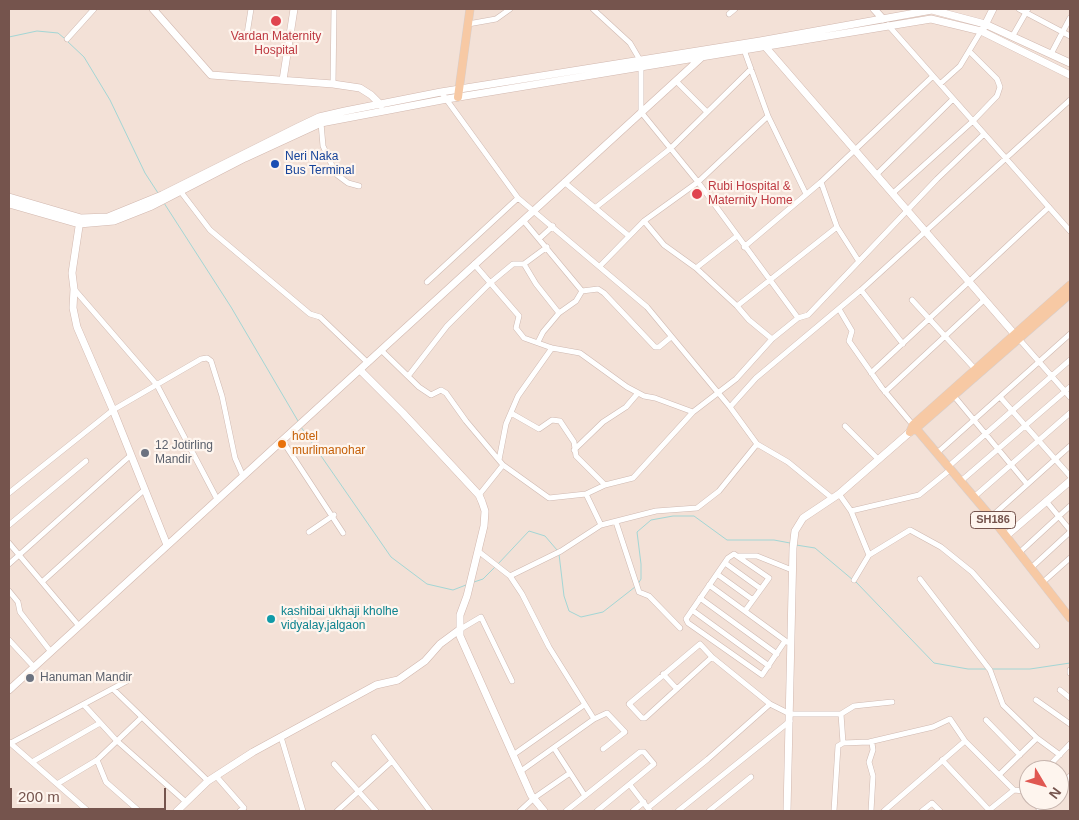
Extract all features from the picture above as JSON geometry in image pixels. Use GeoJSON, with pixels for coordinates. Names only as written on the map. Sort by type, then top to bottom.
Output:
{"type":"FeatureCollection","features":[{"type":"Feature","properties":{"kind":"main road"},"geometry":{"type":"LineString","coordinates":[[153,9],[211,75],[333,84],[360,88],[381,107]]}},
{"type":"Feature","properties":{"kind":"main road"},"geometry":{"type":"LineString","coordinates":[[283,80],[294,9]]}},
{"type":"Feature","properties":{"kind":"main road"},"geometry":{"type":"LineString","coordinates":[[458,94],[470,9]]}},
{"type":"Feature","properties":{"kind":"main road"},"geometry":{"type":"LineString","coordinates":[[874,9],[883,19]]}},
{"type":"Feature","properties":{"kind":"main road"},"geometry":{"type":"LineString","coordinates":[[762,44],[933,9],[1012,37],[1070,63]]}},
{"type":"Feature","properties":{"kind":"main road"},"geometry":{"type":"LineString","coordinates":[[983,28],[993,9]]}},
{"type":"Feature","properties":{"kind":"main road"},"geometry":{"type":"LineString","coordinates":[[641,63],[702,57],[743,47],[890,27],[931,19],[983,28],[1070,75]]}},
{"type":"Feature","properties":{"kind":"main road"},"geometry":{"type":"LineString","coordinates":[[762,44],[1017,337]]}},
{"type":"Feature","properties":{"kind":"main road"},"geometry":{"type":"LineString","coordinates":[[9,204],[80,221],[108,216],[151,204],[320,117],[446,99],[458,94],[641,63],[711,48],[743,47]]}},
{"type":"Feature","properties":{"kind":"main road"},"geometry":{"type":"LineString","coordinates":[[9,690],[711,48]]}},
{"type":"Feature","properties":{"kind":"main road"},"geometry":{"type":"LineString","coordinates":[[276,140],[320,123],[381,107],[441,92],[458,94]]}},
{"type":"Feature","properties":{"kind":"main road"},"geometry":{"type":"LineString","coordinates":[[163,198],[181,192],[228,164]]}},
{"type":"Feature","properties":{"kind":"main road"},"geometry":{"type":"LineString","coordinates":[[9,197],[80,221]]}},
{"type":"Feature","properties":{"kind":"main road"},"geometry":{"type":"LineString","coordinates":[[80,221],[72,273],[74,289],[72,308],[77,327],[113,410],[167,546]]}},
{"type":"Feature","properties":{"kind":"main road"},"geometry":{"type":"LineString","coordinates":[[788,811],[790,717],[788,643],[795,531],[803,518],[835,496],[954,396],[1070,285]]}},
{"type":"Feature","properties":{"kind":"main road"},"geometry":{"type":"LineString","coordinates":[[913,429],[976,369],[1070,294]]}},
{"type":"Feature","properties":{"kind":"main road"},"geometry":{"type":"LineString","coordinates":[[360,371],[479,496],[485,511],[468,596],[460,615],[460,636],[521,772],[534,798],[544,811]]}},
{"type":"Feature","properties":{"kind":"main road","name":"SH186"},"geometry":{"type":"LineString","coordinates":[[913,429],[937,452],[991,517],[1070,618]]}},
{"type":"Feature","properties":{"kind":"main road"},"geometry":{"type":"LineString","coordinates":[[1006,536],[1070,481]]}},
{"type":"Feature","properties":{"kind":"main road"},"geometry":{"type":"LineString","coordinates":[[176,811],[208,781],[281,737],[376,685],[398,680],[426,661],[440,644],[459,630]]}},
{"type":"Feature","properties":{"kind":"street"},"geometry":{"type":"LineString","coordinates":[[67,39],[94,9]]}},
{"type":"Feature","properties":{"kind":"street"},"geometry":{"type":"LineString","coordinates":[[251,9],[247,34],[289,38]]}},
{"type":"Feature","properties":{"kind":"street"},"geometry":{"type":"LineString","coordinates":[[333,84],[334,9]]}},
{"type":"Feature","properties":{"kind":"street"},"geometry":{"type":"LineString","coordinates":[[468,24],[496,19],[510,9]]}},
{"type":"Feature","properties":{"kind":"street"},"geometry":{"type":"LineString","coordinates":[[593,9],[630,44],[641,63],[641,112],[698,182],[798,318]]}},
{"type":"Feature","properties":{"kind":"street"},"geometry":{"type":"LineString","coordinates":[[729,14],[735,9]]}},
{"type":"Feature","properties":{"kind":"street"},"geometry":{"type":"LineString","coordinates":[[931,19],[933,9]]}},
{"type":"Feature","properties":{"kind":"street"},"geometry":{"type":"LineString","coordinates":[[1019,9],[1027,11],[1070,36]]}},
{"type":"Feature","properties":{"kind":"street"},"geometry":{"type":"LineString","coordinates":[[1012,37],[1027,11]]}},
{"type":"Feature","properties":{"kind":"street"},"geometry":{"type":"LineString","coordinates":[[1051,54],[1070,18]]}},
{"type":"Feature","properties":{"kind":"street"},"geometry":{"type":"LineString","coordinates":[[883,19],[1070,231]]}},
{"type":"Feature","properties":{"kind":"street"},"geometry":{"type":"LineString","coordinates":[[940,84],[960,66],[983,28]]}},
{"type":"Feature","properties":{"kind":"street"},"geometry":{"type":"LineString","coordinates":[[743,47],[768,116],[806,194]]}},
{"type":"Feature","properties":{"kind":"street"},"geometry":{"type":"LineString","coordinates":[[892,194],[989,107],[1000,87],[997,79],[970,52]]}},
{"type":"Feature","properties":{"kind":"street"},"geometry":{"type":"LineString","coordinates":[[595,208],[671,148],[751,69]]}},
{"type":"Feature","properties":{"kind":"street"},"geometry":{"type":"LineString","coordinates":[[744,247],[821,182],[933,76]]}},
{"type":"Feature","properties":{"kind":"street"},"geometry":{"type":"LineString","coordinates":[[676,81],[707,112]]}},
{"type":"Feature","properties":{"kind":"street"},"geometry":{"type":"LineString","coordinates":[[441,92],[518,198],[647,307],[730,407],[757,444],[788,462],[835,496],[851,511],[869,555]]}},
{"type":"Feature","properties":{"kind":"street"},"geometry":{"type":"LineString","coordinates":[[876,175],[953,99]]}},
{"type":"Feature","properties":{"kind":"street"},"geometry":{"type":"LineString","coordinates":[[730,407],[756,378],[861,290],[1005,157],[1070,100]]}},
{"type":"Feature","properties":{"kind":"street"},"geometry":{"type":"LineString","coordinates":[[600,266],[644,221],[698,182],[768,116]]}},
{"type":"Feature","properties":{"kind":"street"},"geometry":{"type":"LineString","coordinates":[[320,123],[323,146],[336,174],[348,183],[359,186]]}},
{"type":"Feature","properties":{"kind":"street"},"geometry":{"type":"LineString","coordinates":[[381,350],[409,375],[419,387],[430,395],[441,390],[446,393],[466,421],[501,463],[531,488],[549,498],[586,494],[605,485],[633,478],[693,412],[736,379],[772,339],[798,318],[808,315],[906,210],[984,134]]}},
{"type":"Feature","properties":{"kind":"street"},"geometry":{"type":"LineString","coordinates":[[564,182],[629,236]]}},
{"type":"Feature","properties":{"kind":"street"},"geometry":{"type":"LineString","coordinates":[[821,182],[837,227],[858,260]]}},
{"type":"Feature","properties":{"kind":"street"},"geometry":{"type":"LineString","coordinates":[[181,192],[210,230],[310,314],[320,317],[368,363]]}},
{"type":"Feature","properties":{"kind":"street"},"geometry":{"type":"LineString","coordinates":[[427,282],[518,198]]}},
{"type":"Feature","properties":{"kind":"street"},"geometry":{"type":"LineString","coordinates":[[871,373],[970,283],[1012,240],[1049,207]]}},
{"type":"Feature","properties":{"kind":"street"},"geometry":{"type":"LineString","coordinates":[[523,220],[540,238],[582,291]]}},
{"type":"Feature","properties":{"kind":"street"},"geometry":{"type":"LineString","coordinates":[[644,221],[664,245],[696,268],[737,306],[749,320],[772,339]]}},
{"type":"Feature","properties":{"kind":"street"},"geometry":{"type":"LineString","coordinates":[[540,238],[553,226]]}},
{"type":"Feature","properties":{"kind":"street"},"geometry":{"type":"LineString","coordinates":[[737,306],[837,227]]}},
{"type":"Feature","properties":{"kind":"street"},"geometry":{"type":"LineString","coordinates":[[696,268],[737,236]]}},
{"type":"Feature","properties":{"kind":"street"},"geometry":{"type":"LineString","coordinates":[[409,375],[447,326],[490,283],[513,264],[524,264],[547,247]]}},
{"type":"Feature","properties":{"kind":"street"},"geometry":{"type":"LineString","coordinates":[[474,264],[519,316],[516,330],[524,338],[552,348],[580,354],[638,393],[693,412]]}},
{"type":"Feature","properties":{"kind":"street"},"geometry":{"type":"LineString","coordinates":[[524,264],[536,284],[559,313]]}},
{"type":"Feature","properties":{"kind":"street"},"geometry":{"type":"LineString","coordinates":[[74,289],[157,385],[217,499]]}},
{"type":"Feature","properties":{"kind":"street"},"geometry":{"type":"LineString","coordinates":[[582,291],[598,289],[655,347],[658,348],[671,337]]}},
{"type":"Feature","properties":{"kind":"street"},"geometry":{"type":"LineString","coordinates":[[861,290],[903,344]]}},
{"type":"Feature","properties":{"kind":"street"},"geometry":{"type":"LineString","coordinates":[[538,342],[543,332],[559,313],[576,301],[582,291]]}},
{"type":"Feature","properties":{"kind":"street"},"geometry":{"type":"LineString","coordinates":[[912,300],[976,369]]}},
{"type":"Feature","properties":{"kind":"street"},"geometry":{"type":"LineString","coordinates":[[885,392],[984,300]]}},
{"type":"Feature","properties":{"kind":"street"},"geometry":{"type":"LineString","coordinates":[[839,309],[852,330],[849,341],[913,429]]}},
{"type":"Feature","properties":{"kind":"street"},"geometry":{"type":"LineString","coordinates":[[937,452],[1070,334]]}},
{"type":"Feature","properties":{"kind":"street"},"geometry":{"type":"LineString","coordinates":[[1017,337],[1070,397]]}},
{"type":"Feature","properties":{"kind":"street"},"geometry":{"type":"LineString","coordinates":[[479,496],[501,463],[506,424],[518,396],[552,348]]}},
{"type":"Feature","properties":{"kind":"street"},"geometry":{"type":"LineString","coordinates":[[9,493],[113,410],[201,359],[212,361],[224,404],[235,458],[243,476]]}},
{"type":"Feature","properties":{"kind":"street"},"geometry":{"type":"LineString","coordinates":[[851,511],[919,495],[1070,360]]}},
{"type":"Feature","properties":{"kind":"street"},"geometry":{"type":"LineString","coordinates":[[961,481],[1070,386]]}},
{"type":"Feature","properties":{"kind":"street"},"geometry":{"type":"LineString","coordinates":[[574,450],[603,422],[626,407],[638,393]]}},
{"type":"Feature","properties":{"kind":"street"},"geometry":{"type":"LineString","coordinates":[[954,396],[1027,484]]}},
{"type":"Feature","properties":{"kind":"street"},"geometry":{"type":"LineString","coordinates":[[1000,396],[1070,476]]}},
{"type":"Feature","properties":{"kind":"street"},"geometry":{"type":"LineString","coordinates":[[511,413],[539,429],[556,419],[574,442],[574,450],[580,460],[605,485]]}},
{"type":"Feature","properties":{"kind":"street"},"geometry":{"type":"LineString","coordinates":[[974,497],[1070,413]]}},
{"type":"Feature","properties":{"kind":"street"},"geometry":{"type":"LineString","coordinates":[[845,426],[878,459]]}},
{"type":"Feature","properties":{"kind":"street"},"geometry":{"type":"LineString","coordinates":[[282,440],[334,516],[343,533]]}},
{"type":"Feature","properties":{"kind":"street"},"geometry":{"type":"LineString","coordinates":[[510,576],[561,551],[601,525],[656,511],[697,508],[719,491],[757,444]]}},
{"type":"Feature","properties":{"kind":"street"},"geometry":{"type":"LineString","coordinates":[[991,517],[1070,446]]}},
{"type":"Feature","properties":{"kind":"street"},"geometry":{"type":"LineString","coordinates":[[9,564],[131,455]]}},
{"type":"Feature","properties":{"kind":"street"},"geometry":{"type":"LineString","coordinates":[[9,525],[86,461]]}},
{"type":"Feature","properties":{"kind":"street"},"geometry":{"type":"LineString","coordinates":[[42,582],[144,490]]}},
{"type":"Feature","properties":{"kind":"street"},"geometry":{"type":"LineString","coordinates":[[586,494],[601,525]]}},
{"type":"Feature","properties":{"kind":"street"},"geometry":{"type":"LineString","coordinates":[[1030,568],[1070,531],[1046,501]]}},
{"type":"Feature","properties":{"kind":"street"},"geometry":{"type":"LineString","coordinates":[[1019,553],[1070,506]]}},
{"type":"Feature","properties":{"kind":"street"},"geometry":{"type":"LineString","coordinates":[[309,532],[334,516]]}},
{"type":"Feature","properties":{"kind":"street"},"geometry":{"type":"LineString","coordinates":[[616,522],[639,592],[649,596],[680,628]]}},
{"type":"Feature","properties":{"kind":"street"},"geometry":{"type":"LineString","coordinates":[[854,580],[869,555],[910,530],[941,547],[972,572],[1037,646]]}},
{"type":"Feature","properties":{"kind":"street"},"geometry":{"type":"LineString","coordinates":[[9,543],[79,626]]}},
{"type":"Feature","properties":{"kind":"street"},"geometry":{"type":"LineString","coordinates":[[478,551],[510,576],[522,594],[549,647],[594,719]]}},
{"type":"Feature","properties":{"kind":"street"},"geometry":{"type":"LineString","coordinates":[[709,585],[788,643],[777,654],[762,675],[687,621],[700,598],[709,585],[732,554],[739,556],[767,576],[768,580],[745,611]]}},
{"type":"Feature","properties":{"kind":"street"},"geometry":{"type":"LineString","coordinates":[[739,556],[752,555],[762,557],[792,570]]}},
{"type":"Feature","properties":{"kind":"street"},"geometry":{"type":"LineString","coordinates":[[1042,582],[1070,558]]}},
{"type":"Feature","properties":{"kind":"street"},"geometry":{"type":"LineString","coordinates":[[725,563],[761,589]]}},
{"type":"Feature","properties":{"kind":"street"},"geometry":{"type":"LineString","coordinates":[[717,574],[753,600]]}},
{"type":"Feature","properties":{"kind":"street"},"geometry":{"type":"LineString","coordinates":[[920,579],[990,670],[1003,705],[1037,738],[1060,755]]}},
{"type":"Feature","properties":{"kind":"street"},"geometry":{"type":"LineString","coordinates":[[9,591],[18,602],[20,612],[51,652]]}},
{"type":"Feature","properties":{"kind":"street"},"geometry":{"type":"LineString","coordinates":[[700,598],[777,654]]}},
{"type":"Feature","properties":{"kind":"street"},"geometry":{"type":"LineString","coordinates":[[692,610],[770,666]]}},
{"type":"Feature","properties":{"kind":"street"},"geometry":{"type":"LineString","coordinates":[[459,630],[481,617],[512,681]]}},
{"type":"Feature","properties":{"kind":"street"},"geometry":{"type":"LineString","coordinates":[[9,640],[34,667]]}},
{"type":"Feature","properties":{"kind":"street"},"geometry":{"type":"LineString","coordinates":[[712,657],[644,719],[630,706],[629,702],[698,644],[702,645],[712,657],[770,704],[790,717],[841,714],[854,706],[892,702]]}},
{"type":"Feature","properties":{"kind":"street"},"geometry":{"type":"LineString","coordinates":[[663,674],[677,689]]}},
{"type":"Feature","properties":{"kind":"street"},"geometry":{"type":"LineString","coordinates":[[88,811],[10,742],[127,682]]}},
{"type":"Feature","properties":{"kind":"street"},"geometry":{"type":"LineString","coordinates":[[113,689],[208,781]]}},
{"type":"Feature","properties":{"kind":"street"},"geometry":{"type":"LineString","coordinates":[[1060,690],[1070,698]]}},
{"type":"Feature","properties":{"kind":"street"},"geometry":{"type":"LineString","coordinates":[[1036,700],[1070,724]]}},
{"type":"Feature","properties":{"kind":"street"},"geometry":{"type":"LineString","coordinates":[[630,784],[649,809],[770,704]]}},
{"type":"Feature","properties":{"kind":"street"},"geometry":{"type":"LineString","coordinates":[[84,705],[116,740],[186,802]]}},
{"type":"Feature","properties":{"kind":"street"},"geometry":{"type":"LineString","coordinates":[[513,755],[584,705]]}},
{"type":"Feature","properties":{"kind":"street"},"geometry":{"type":"LineString","coordinates":[[521,772],[594,719],[607,713],[625,731],[624,734],[603,749]]}},
{"type":"Feature","properties":{"kind":"street"},"geometry":{"type":"LineString","coordinates":[[841,714],[843,743]]}},
{"type":"Feature","properties":{"kind":"street"},"geometry":{"type":"LineString","coordinates":[[678,811],[790,717]]}},
{"type":"Feature","properties":{"kind":"street"},"geometry":{"type":"LineString","coordinates":[[57,784],[97,760],[141,718]]}},
{"type":"Feature","properties":{"kind":"street"},"geometry":{"type":"LineString","coordinates":[[834,811],[838,746],[843,743],[869,742],[933,727],[950,719],[964,741],[1014,790],[1019,790]]}},
{"type":"Feature","properties":{"kind":"street"},"geometry":{"type":"LineString","coordinates":[[986,720],[1020,755]]}},
{"type":"Feature","properties":{"kind":"street"},"geometry":{"type":"LineString","coordinates":[[32,762],[100,723]]}},
{"type":"Feature","properties":{"kind":"street"},"geometry":{"type":"LineString","coordinates":[[281,737],[303,811]]}},
{"type":"Feature","properties":{"kind":"street"},"geometry":{"type":"LineString","coordinates":[[374,738],[430,811]]}},
{"type":"Feature","properties":{"kind":"street"},"geometry":{"type":"LineString","coordinates":[[999,775],[1037,738]]}},
{"type":"Feature","properties":{"kind":"street"},"geometry":{"type":"LineString","coordinates":[[884,811],[964,741]]}},
{"type":"Feature","properties":{"kind":"street"},"geometry":{"type":"LineString","coordinates":[[869,742],[872,743],[873,750],[869,762],[873,776],[871,811]]}},
{"type":"Feature","properties":{"kind":"street"},"geometry":{"type":"LineString","coordinates":[[1055,760],[1070,744]]}},
{"type":"Feature","properties":{"kind":"street"},"geometry":{"type":"LineString","coordinates":[[554,748],[585,796]]}},
{"type":"Feature","properties":{"kind":"street"},"geometry":{"type":"LineString","coordinates":[[566,811],[640,752],[644,752],[654,764],[597,811]]}},
{"type":"Feature","properties":{"kind":"street"},"geometry":{"type":"LineString","coordinates":[[97,760],[106,782],[139,811]]}},
{"type":"Feature","properties":{"kind":"street"},"geometry":{"type":"LineString","coordinates":[[942,760],[988,810],[1014,790]]}},
{"type":"Feature","properties":{"kind":"street"},"geometry":{"type":"LineString","coordinates":[[337,811],[392,761]]}},
{"type":"Feature","properties":{"kind":"street"},"geometry":{"type":"LineString","coordinates":[[334,764],[376,811]]}},
{"type":"Feature","properties":{"kind":"street"},"geometry":{"type":"LineString","coordinates":[[520,811],[534,798],[570,773]]}},
{"type":"Feature","properties":{"kind":"street"},"geometry":{"type":"LineString","coordinates":[[216,776],[244,810]]}},
{"type":"Feature","properties":{"kind":"street"},"geometry":{"type":"LineString","coordinates":[[709,811],[750,777]]}},
{"type":"Feature","properties":{"kind":"street"},"geometry":{"type":"LineString","coordinates":[[633,811],[644,802]]}},
{"type":"Feature","properties":{"kind":"street"},"geometry":{"type":"LineString","coordinates":[[922,811],[932,803],[940,811]]}},
{"type":"Feature","properties":{"kind":"shaded area"},"geometry":{"type":"Polygon","coordinates":[[[9,9],[1070,9],[1070,811],[9,811],[9,9]]]}},
{"type":"Feature","properties":{"kind":"waterway"},"geometry":{"type":"LineString","coordinates":[[9,37],[37,31],[58,33],[64,38]]}},
{"type":"Feature","properties":{"kind":"waterway"},"geometry":{"type":"LineString","coordinates":[[67,41],[84,57],[110,100],[145,173],[158,193]]}},
{"type":"Feature","properties":{"kind":"waterway"},"geometry":{"type":"LineString","coordinates":[[164,203],[231,307],[298,421]]}},
{"type":"Feature","properties":{"kind":"waterway"},"geometry":{"type":"LineString","coordinates":[[301,427],[391,557],[427,584],[453,590],[466,585]]}},
{"type":"Feature","properties":{"kind":"waterway"},"geometry":{"type":"LineString","coordinates":[[638,584],[641,579],[641,564],[637,532],[651,520],[673,516],[694,516],[727,540],[774,540],[790,543]]}},
{"type":"Feature","properties":{"kind":"waterway"},"geometry":{"type":"LineString","coordinates":[[498,564],[529,531],[545,536],[557,550]]}},
{"type":"Feature","properties":{"kind":"waterway"},"geometry":{"type":"LineString","coordinates":[[796,545],[815,548],[853,580]]}},
{"type":"Feature","properties":{"kind":"waterway"},"geometry":{"type":"LineString","coordinates":[[559,554],[564,596],[569,611],[581,617],[603,612],[635,587]]}},
{"type":"Feature","properties":{"kind":"waterway"},"geometry":{"type":"LineString","coordinates":[[474,582],[483,579],[495,567]]}},
{"type":"Feature","properties":{"kind":"waterway"},"geometry":{"type":"LineString","coordinates":[[856,582],[934,663],[968,669],[987,669]]}},
{"type":"Feature","properties":{"kind":"waterway"},"geometry":{"type":"LineString","coordinates":[[991,669],[1030,669],[1070,663]]}},
{"type":"Feature","properties":{"kind":"place","name":"Vardan Maternity Hospital"},"geometry":{"type":"Point","coordinates":[276,21]}},
{"type":"Feature","properties":{"kind":"place","name":"Neri Naka Bus Terminal"},"geometry":{"type":"Point","coordinates":[275,164]}},
{"type":"Feature","properties":{"kind":"place","name":"Rubi Hospital & Maternity Home"},"geometry":{"type":"Point","coordinates":[697,194]}},
{"type":"Feature","properties":{"kind":"place","name":"hotel murlimanohar"},"geometry":{"type":"Point","coordinates":[282,444]}},
{"type":"Feature","properties":{"kind":"place","name":"12 Jotirling Mandir"},"geometry":{"type":"Point","coordinates":[145,453]}},
{"type":"Feature","properties":{"kind":"place","name":"kashibai ukhaji kholhe vidyalay,jalgaon"},"geometry":{"type":"Point","coordinates":[271,619]}},
{"type":"Feature","properties":{"kind":"place","name":"Hanuman Mandir"},"geometry":{"type":"Point","coordinates":[30,678]}}]}
